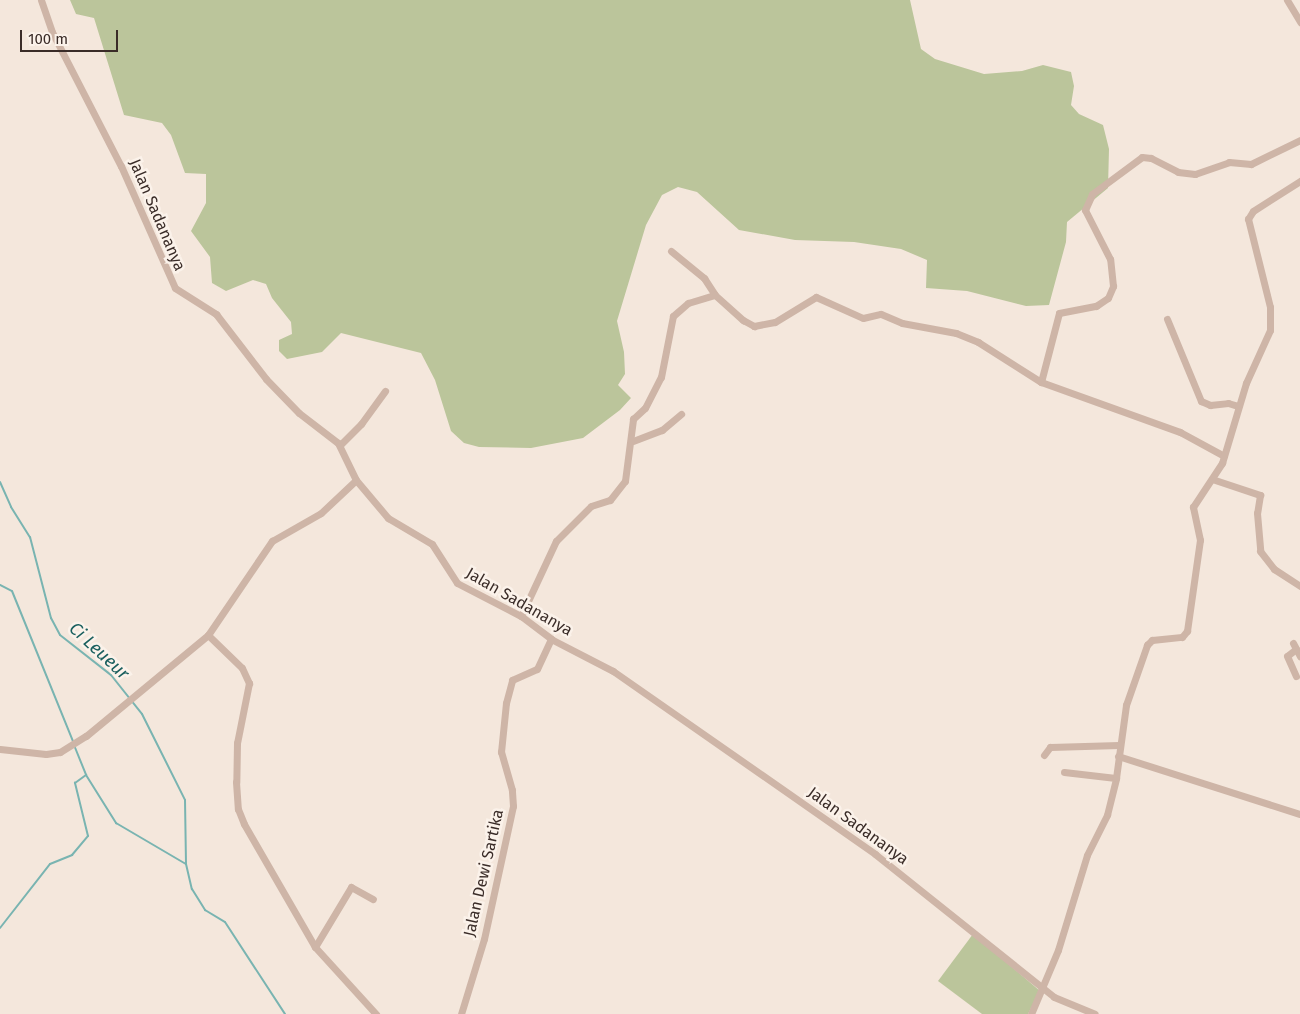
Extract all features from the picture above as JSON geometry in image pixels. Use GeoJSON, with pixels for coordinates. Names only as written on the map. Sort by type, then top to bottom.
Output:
{"type":"FeatureCollection","features":[{"type":"Feature","properties":{"kind":"street","name":"Jalan Sadananya"},"geometry":{"type":"LineString","coordinates":[[41,0],[52,32],[121,166],[175,288],[216,314],[266,379],[300,413],[340,445],[356,480],[393,523],[437,550],[457,583],[521,616],[551,638],[613,671],[875,854],[1042,988],[1064,1003],[1095,1014]]}},
{"type":"Feature","properties":{"kind":"street"},"geometry":{"type":"LineString","coordinates":[[1287,0],[1300,22]]}},
{"type":"Feature","properties":{"kind":"street"},"geometry":{"type":"LineString","coordinates":[[1041,382],[1059,312],[1096,306],[1108,298],[1113,286],[1110,259],[1085,210],[1092,194],[1142,157],[1151,158],[1178,172],[1195,174],[1229,162],[1251,164],[1300,140]]}},
{"type":"Feature","properties":{"kind":"street"},"geometry":{"type":"LineString","coordinates":[[1031,1014],[1070,917],[1087,855],[1107,815],[1116,778],[1119,744],[1126,705],[1148,643],[1182,637],[1187,631],[1200,540],[1193,507],[1212,479],[1224,456],[1246,383],[1270,330],[1271,320],[1248,219],[1254,211],[1300,181]]}},
{"type":"Feature","properties":{"kind":"street"},"geometry":{"type":"LineString","coordinates":[[672,251],[704,278],[715,295],[742,320],[754,326],[775,322],[816,297],[863,318],[881,314],[902,323],[956,333],[978,342],[1041,382],[1180,432],[1224,456]]}},
{"type":"Feature","properties":{"kind":"street"},"geometry":{"type":"LineString","coordinates":[[521,616],[556,541],[591,506],[610,500],[625,481],[633,441],[633,419],[645,408],[661,377],[673,316],[688,303],[715,295]]}},
{"type":"Feature","properties":{"kind":"street"},"geometry":{"type":"LineString","coordinates":[[1167,319],[1201,401],[1210,405],[1228,403],[1238,406]]}},
{"type":"Feature","properties":{"kind":"street"},"geometry":{"type":"LineString","coordinates":[[340,445],[361,424],[384,391]]}},
{"type":"Feature","properties":{"kind":"street"},"geometry":{"type":"LineString","coordinates":[[633,441],[662,430],[681,414]]}},
{"type":"Feature","properties":{"kind":"street"},"geometry":{"type":"LineString","coordinates":[[1212,479],[1257,494],[1260,550],[1274,569],[1300,586]]}},
{"type":"Feature","properties":{"kind":"street"},"geometry":{"type":"LineString","coordinates":[[0,749],[46,754],[64,751],[86,736],[208,635],[272,541],[321,513],[356,480]]}},
{"type":"Feature","properties":{"kind":"street"},"geometry":{"type":"LineString","coordinates":[[208,635],[242,668],[249,683],[238,743],[238,809],[288,905],[315,947],[376,1014]]}},
{"type":"Feature","properties":{"kind":"street","name":"Jalan Dewi Sartika"},"geometry":{"type":"LineString","coordinates":[[461,1014],[484,939],[513,806],[512,790],[501,752],[506,702],[512,680],[538,669],[551,638]]}},
{"type":"Feature","properties":{"kind":"street"},"geometry":{"type":"LineString","coordinates":[[1296,650],[1287,656],[1296,676]]}},
{"type":"Feature","properties":{"kind":"street"},"geometry":{"type":"LineString","coordinates":[[1044,755],[1050,747],[1119,744]]}},
{"type":"Feature","properties":{"kind":"street"},"geometry":{"type":"LineString","coordinates":[[1118,756],[1300,814]]}},
{"type":"Feature","properties":{"kind":"street"},"geometry":{"type":"LineString","coordinates":[[1064,772],[1116,778]]}},
{"type":"Feature","properties":{"kind":"street"},"geometry":{"type":"LineString","coordinates":[[315,947],[351,887],[373,899]]}},
{"type":"Feature","properties":{"kind":"green space"},"geometry":{"type":"Polygon","coordinates":[[[70,0],[910,0],[921,49],[935,59],[984,74],[1022,71],[1043,65],[1071,72],[1074,86],[1071,105],[1079,114],[1103,125],[1109,149],[1108,188],[1067,222],[1066,242],[1049,305],[1026,306],[967,291],[926,288],[927,260],[901,249],[854,242],[795,240],[739,230],[697,192],[678,187],[662,195],[646,225],[617,321],[624,352],[625,374],[618,385],[631,398],[620,410],[583,438],[531,448],[479,447],[464,443],[451,431],[435,380],[421,353],[341,333],[322,352],[287,359],[279,351],[279,340],[292,334],[291,322],[272,298],[266,284],[253,280],[226,291],[212,283],[210,257],[191,231],[206,203],[206,174],[185,173],[171,135],[162,123],[124,115],[94,18],[76,14],[70,0]]]}},
{"type":"Feature","properties":{"kind":"green space"},"geometry":{"type":"Polygon","coordinates":[[[973,934],[1040,991],[1028,1014],[982,1014],[938,981],[973,934]]]}},
{"type":"Feature","properties":{"kind":"waterway","name":"Ci Leueur"},"geometry":{"type":"LineString","coordinates":[[0,482],[11,507],[30,537],[51,618],[60,635],[111,675],[142,714],[185,800],[186,864],[192,889],[205,910],[225,922],[285,1014]]}},
{"type":"Feature","properties":{"kind":"waterway","name":"Ci Leueur"},"geometry":{"type":"LineString","coordinates":[[0,585],[12,591],[73,741]]}},
{"type":"Feature","properties":{"kind":"waterway","name":"Ci Leueur"},"geometry":{"type":"LineString","coordinates":[[74,745],[86,775],[116,823],[186,864]]}},
{"type":"Feature","properties":{"kind":"waterway"},"geometry":{"type":"LineString","coordinates":[[0,928],[50,864],[72,855],[88,836],[75,783],[86,775]]}}]}
